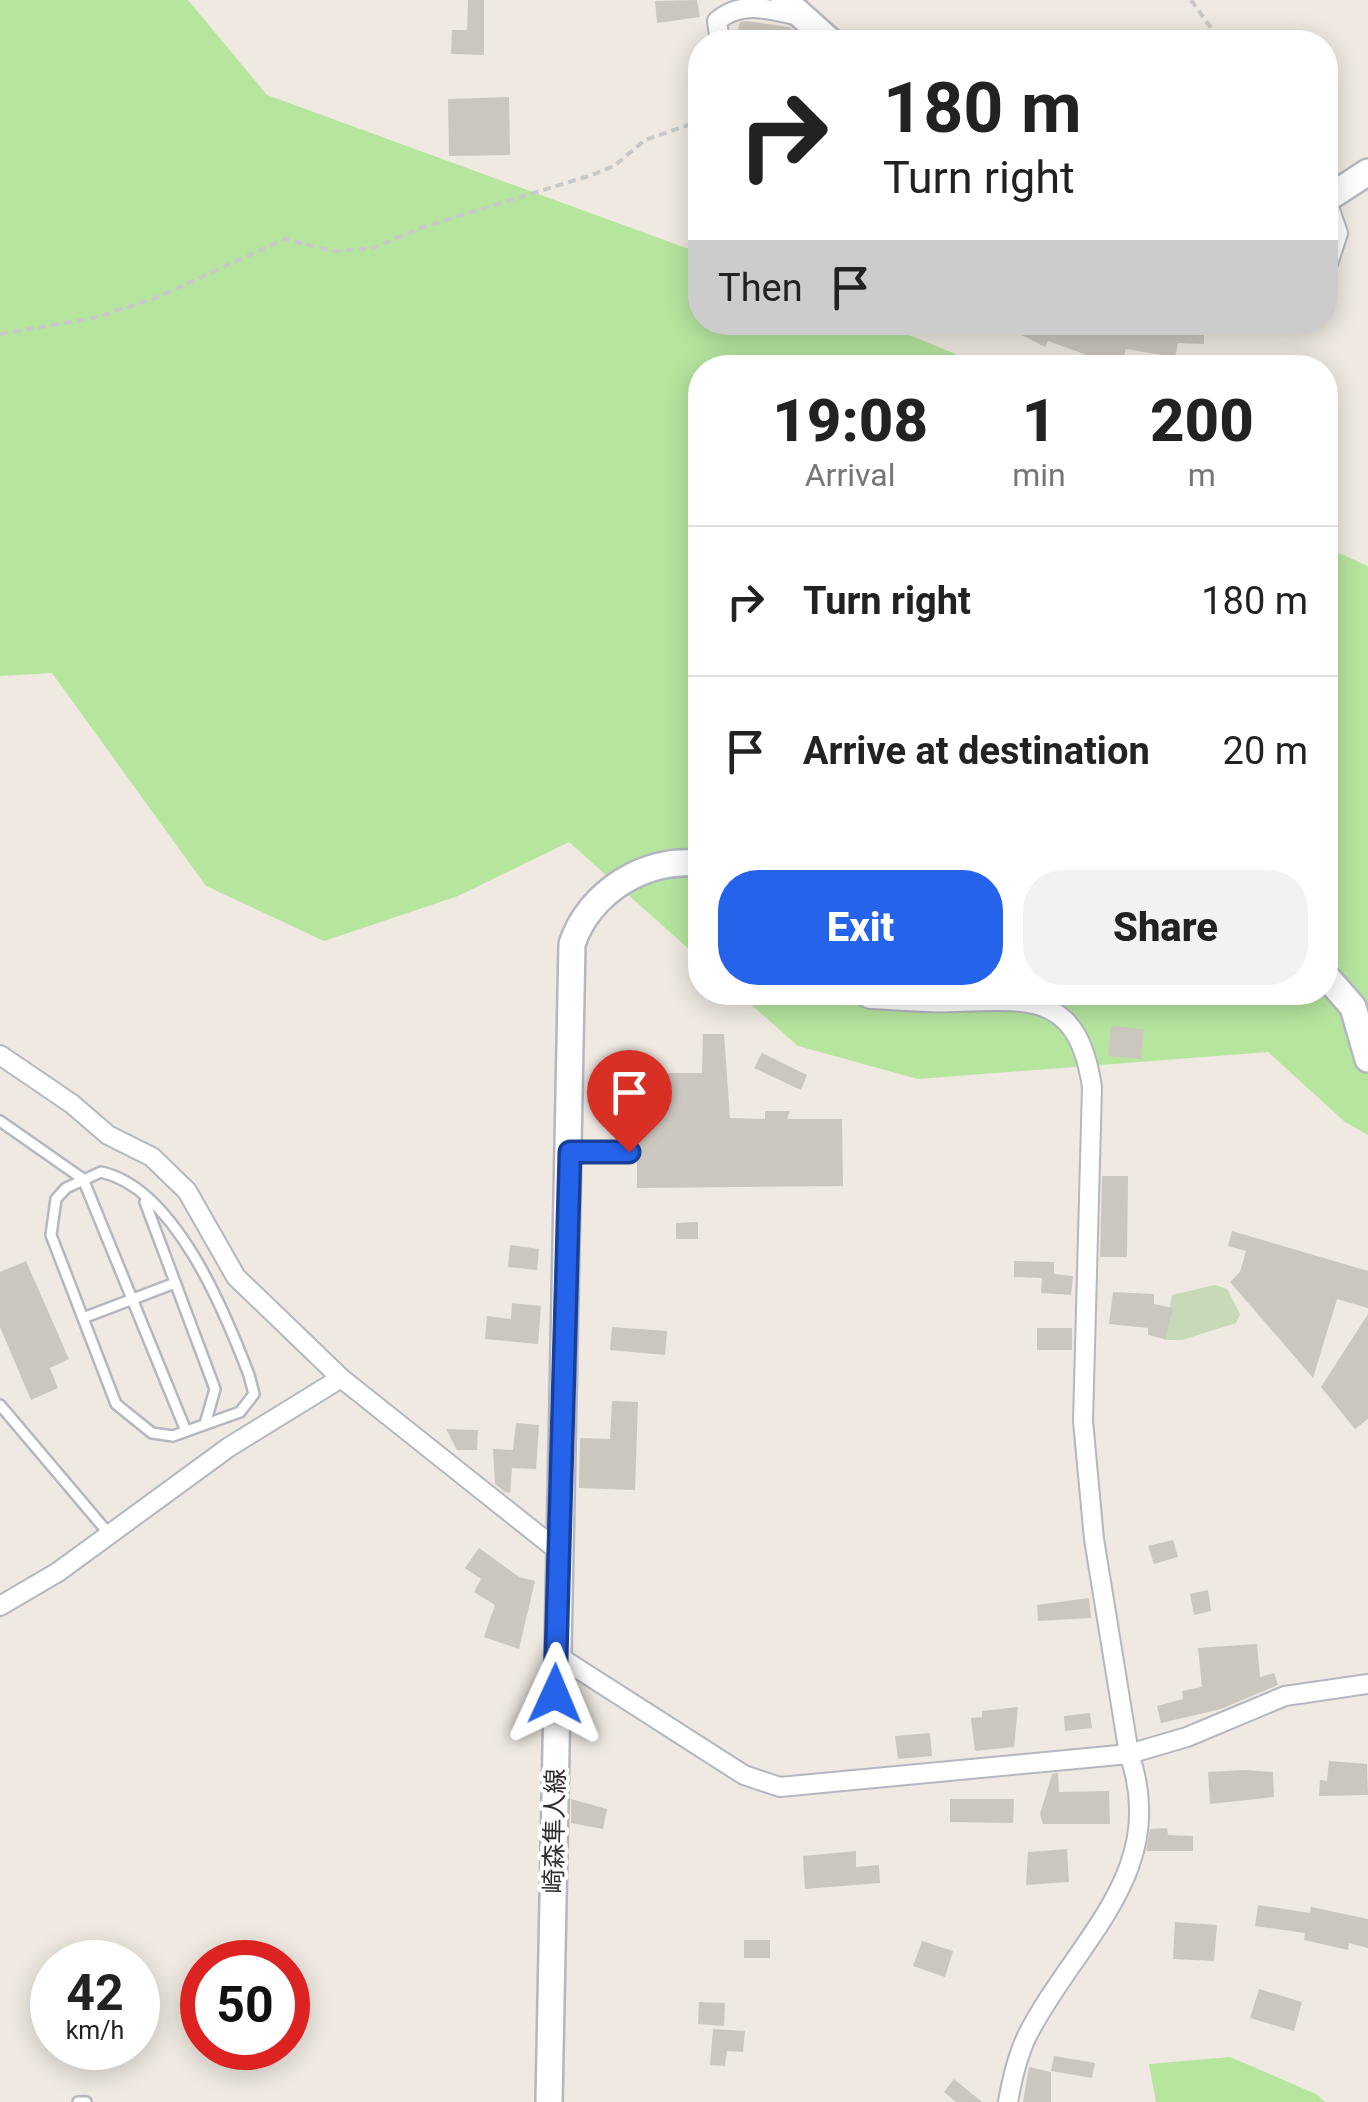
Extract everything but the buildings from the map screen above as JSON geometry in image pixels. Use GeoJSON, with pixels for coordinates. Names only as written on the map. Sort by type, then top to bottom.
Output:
{"type":"FeatureCollection","features":[{"type":"Feature","properties":{"kind":"main road"},"geometry":{"type":"LineString","coordinates":[[792,8],[817,30]]}},
{"type":"Feature","properties":{"kind":"main road"},"geometry":{"type":"LineString","coordinates":[[1338,191],[1368,172]]}},
{"type":"Feature","properties":{"kind":"main road","name":"崎森隼人線"},"geometry":{"type":"LineString","coordinates":[[549,2102],[572,944],[576,931],[616,884],[672,862],[688,863]]}},
{"type":"Feature","properties":{"kind":"main road"},"geometry":{"type":"LineString","coordinates":[[1338,989],[1353,1006],[1368,1059]]}},
{"type":"Feature","properties":{"kind":"street"},"geometry":{"type":"LineString","coordinates":[[718,30],[717,21],[730,9],[792,8]]}},
{"type":"Feature","properties":{"kind":"street"},"geometry":{"type":"LineString","coordinates":[[1008,2102],[1027,2036],[1115,1902],[1131,1866],[1140,1823],[1139,1782],[1129,1754],[1094,1540],[1084,1421],[1092,1116],[1088,1059],[1066,1020],[1041,1005]]}},
{"type":"Feature","properties":{"kind":"street"},"geometry":{"type":"LineString","coordinates":[[0,1055],[72,1104],[108,1135],[152,1157],[187,1191],[236,1277],[341,1378],[561,1553]]}},
{"type":"Feature","properties":{"kind":"street"},"geometry":{"type":"LineString","coordinates":[[0,1606],[110,1535],[229,1447],[341,1378]]}},
{"type":"Feature","properties":{"kind":"street"},"geometry":{"type":"LineString","coordinates":[[555,1654],[744,1775],[780,1787],[1129,1754],[1187,1737],[1285,1696],[1368,1684]]}},
{"type":"Feature","properties":{"kind":"lane"},"geometry":{"type":"LineString","coordinates":[[0,1121],[84,1179],[186,1431]]}},
{"type":"Feature","properties":{"kind":"lane"},"geometry":{"type":"LineString","coordinates":[[570,1152],[629,1152]]}},
{"type":"Feature","properties":{"kind":"lane"},"geometry":{"type":"LineString","coordinates":[[101,1172],[114,1174],[141,1192],[203,1265],[249,1375],[254,1394],[248,1406],[172,1436],[152,1434],[116,1404],[51,1236],[56,1199],[84,1179],[101,1172]]}},
{"type":"Feature","properties":{"kind":"lane"},"geometry":{"type":"LineString","coordinates":[[141,1192],[215,1389],[206,1424]]}},
{"type":"Feature","properties":{"kind":"lane"},"geometry":{"type":"LineString","coordinates":[[83,1318],[176,1283]]}},
{"type":"Feature","properties":{"kind":"lane"},"geometry":{"type":"LineString","coordinates":[[0,1405],[110,1535]]}},
{"type":"Feature","properties":{"kind":"lane"},"geometry":{"type":"LineString","coordinates":[[78,2102],[86,2102]]}},
{"type":"Feature","properties":{"kind":"path"},"geometry":{"type":"LineString","coordinates":[[1190,0],[1212,30]]}},
{"type":"Feature","properties":{"kind":"path"},"geometry":{"type":"LineString","coordinates":[[0,334],[94,318],[153,299],[286,238],[332,250],[373,248],[423,228],[592,175],[614,166],[645,140],[688,126]]}},
{"type":"Feature","properties":{"kind":"green space"},"geometry":{"type":"Polygon","coordinates":[[[0,0],[188,0],[267,95],[688,249],[688,335],[909,335],[958,355],[688,355],[688,948],[569,842],[458,896],[324,941],[206,886],[52,673],[0,676],[0,0]]]}},
{"type":"Feature","properties":{"kind":"green space"},"geometry":{"type":"Polygon","coordinates":[[[1338,553],[1368,566],[1368,1135],[1345,1122],[1268,1052],[918,1079],[798,1046],[752,1005],[1338,1005],[1338,553]]]}},
{"type":"Feature","properties":{"kind":"green space"},"geometry":{"type":"Polygon","coordinates":[[[1215,1285],[1227,1289],[1240,1314],[1236,1323],[1182,1340],[1164,1340],[1172,1295],[1215,1285]]]}},
{"type":"Feature","properties":{"kind":"green space"},"geometry":{"type":"Polygon","coordinates":[[[1230,2057],[1316,2094],[1325,2102],[1156,2102],[1149,2064],[1230,2057]]]}},
{"type":"Feature","properties":{"kind":"route"},"geometry":{"type":"LineString","coordinates":[[555,1694],[570,1152],[629,1152]]}}]}
